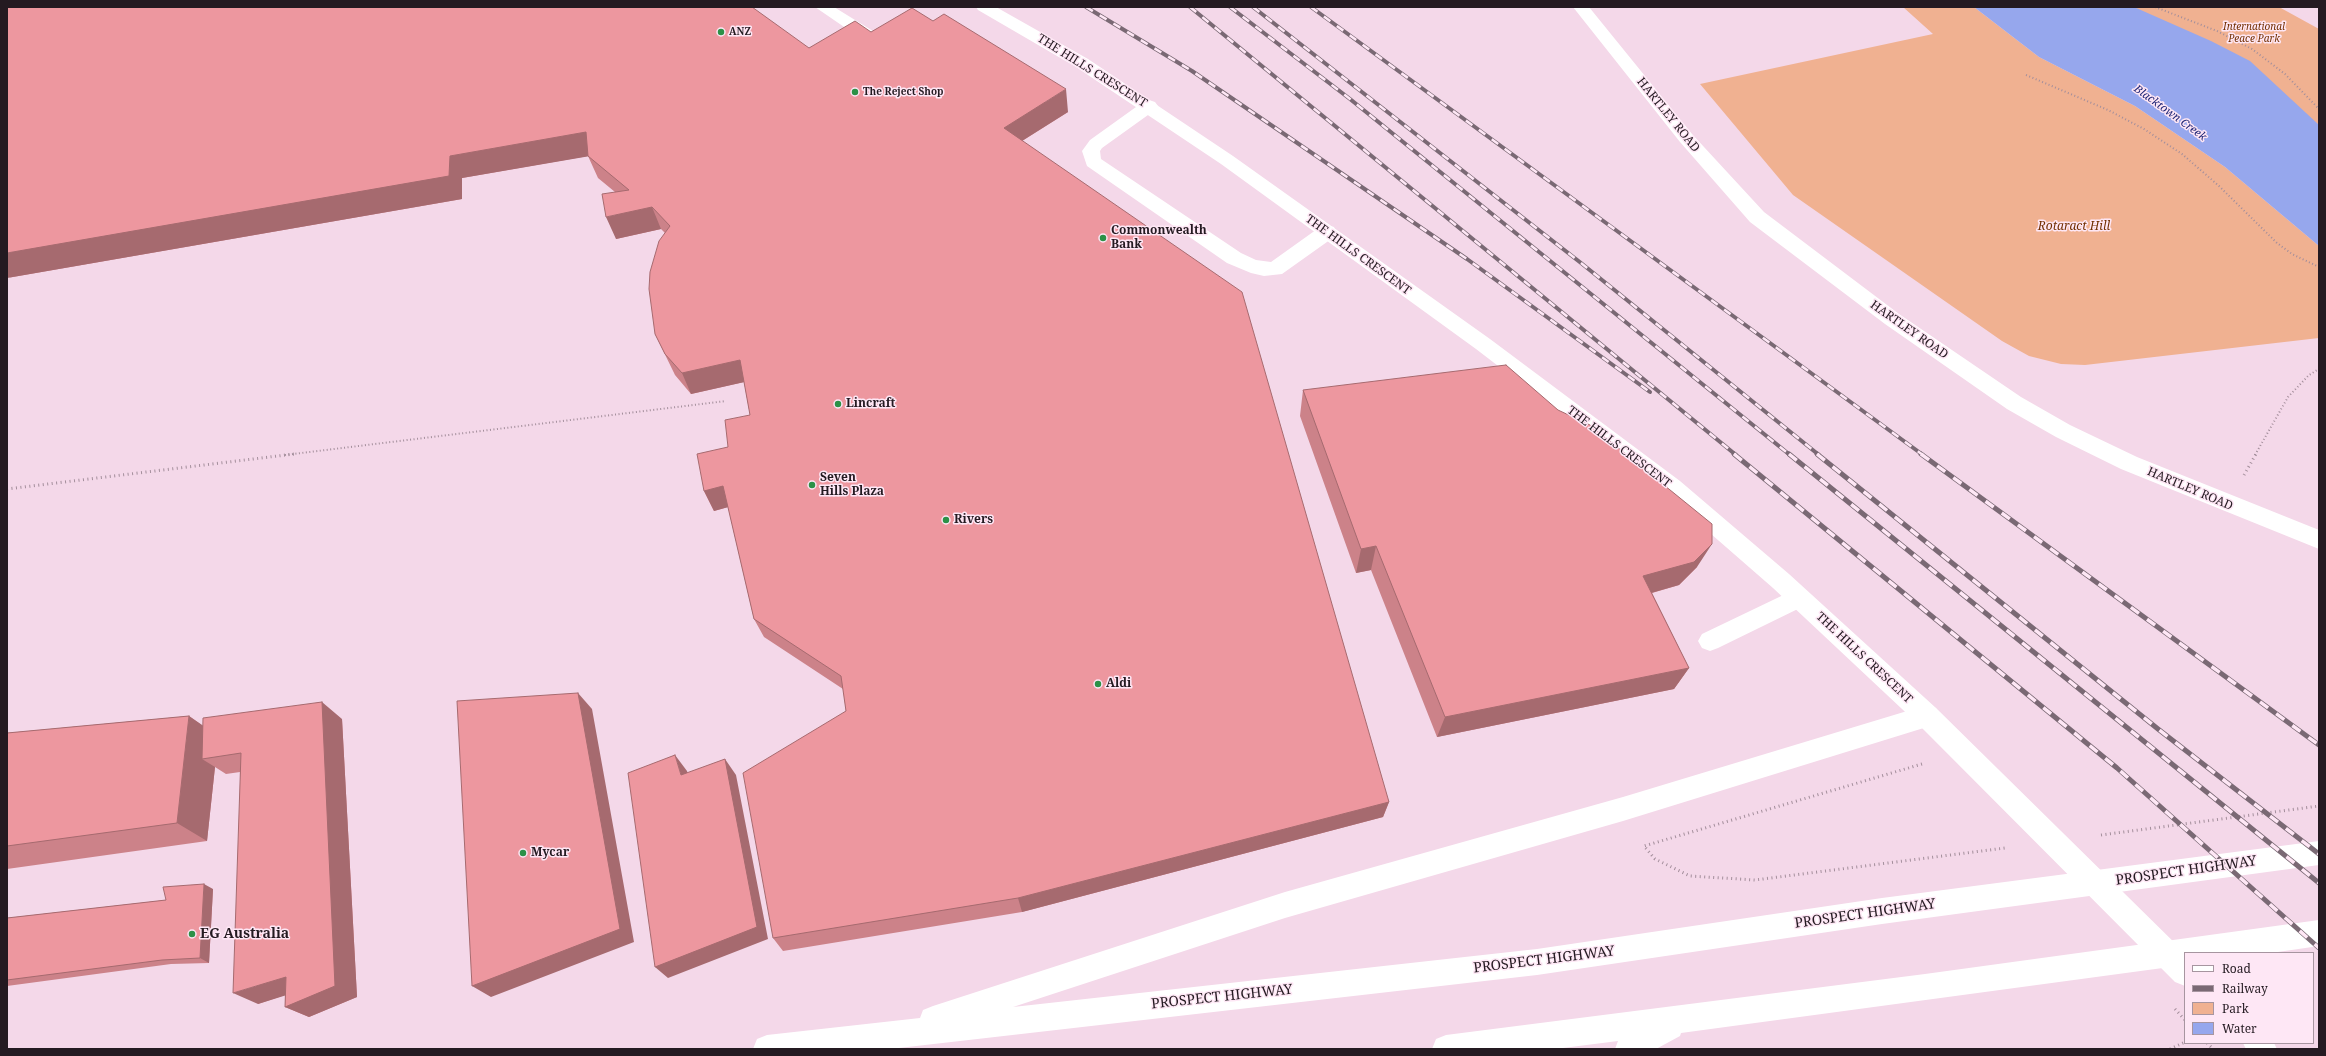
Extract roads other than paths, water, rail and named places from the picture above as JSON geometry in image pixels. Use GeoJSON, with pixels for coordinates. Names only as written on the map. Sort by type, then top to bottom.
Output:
{"type":"FeatureCollection","features":[{"type":"Feature","properties":{"kind":"main road"},"geometry":{"type":"LineString","coordinates":[[823,7],[878,42]]}},
{"type":"Feature","properties":{"kind":"main road","name":"THE HILLS CRESCENT"},"geometry":{"type":"LineString","coordinates":[[984,7],[1082,63],[1149,106],[1483,344],[1672,487],[1798,598],[1927,716],[2184,971]]}},
{"type":"Feature","properties":{"kind":"main road","name":"HARTLEY ROAD"},"geometry":{"type":"LineString","coordinates":[[1581,7],[1686,138],[1722,180],[1757,217],[1789,244],[1892,319],[2014,403],[2063,431],[2129,463],[2244,512],[2319,540]]}},
{"type":"Feature","properties":{"kind":"main road"},"geometry":{"type":"LineString","coordinates":[[1149,106],[1096,144],[1091,151],[1093,162],[1234,258],[1251,266],[1264,269],[1275,269],[1327,232]]}},
{"type":"Feature","properties":{"kind":"main road"},"geometry":{"type":"LineString","coordinates":[[1710,641],[1798,598]]}},
{"type":"Feature","properties":{"kind":"main road"},"geometry":{"type":"LineString","coordinates":[[886,1035],[1285,905],[1623,809],[1927,716]]}},
{"type":"Feature","properties":{"kind":"main road","name":"PROSPECT HIGHWAY"},"geometry":{"type":"LineString","coordinates":[[767,1049],[1537,962],[1882,911],[2319,853]]}},
{"type":"Feature","properties":{"kind":"main road"},"geometry":{"type":"LineString","coordinates":[[1446,1049],[1925,988],[2319,933]]}},
{"type":"Feature","properties":{"kind":"main road"},"geometry":{"type":"LineString","coordinates":[[1629,1049],[1679,1020]]}},
{"type":"Feature","properties":{"kind":"water","name":"Blacktown Creek"},"geometry":{"type":"Polygon","coordinates":[[[1974,7],[2134,7],[2211,41],[2250,61],[2319,125],[2319,246],[2225,167],[2135,106],[2039,57],[1974,7]]]}},
{"type":"Feature","properties":{"kind":"railway"},"geometry":{"type":"LineString","coordinates":[[1086,7],[1192,71],[1467,259],[1650,392]]}},
{"type":"Feature","properties":{"kind":"railway"},"geometry":{"type":"LineString","coordinates":[[1190,7],[1736,455]]}},
{"type":"Feature","properties":{"kind":"railway"},"geometry":{"type":"LineString","coordinates":[[1230,7],[1350,99],[1790,455]]}},
{"type":"Feature","properties":{"kind":"railway"},"geometry":{"type":"LineString","coordinates":[[1253,7],[1581,263],[1819,455]]}},
{"type":"Feature","properties":{"kind":"railway"},"geometry":{"type":"LineString","coordinates":[[1311,7],[1923,455]]}},
{"type":"Feature","properties":{"kind":"railway"},"geometry":{"type":"LineString","coordinates":[[1734,454],[2117,768],[2319,948]]}},
{"type":"Feature","properties":{"kind":"railway"},"geometry":{"type":"LineString","coordinates":[[1789,454],[2319,883]]}},
{"type":"Feature","properties":{"kind":"railway"},"geometry":{"type":"LineString","coordinates":[[1817,454],[2158,729],[2319,854]]}},
{"type":"Feature","properties":{"kind":"railway"},"geometry":{"type":"LineString","coordinates":[[1921,454],[2319,745]]}},
{"type":"Feature","properties":{"kind":"place","name":"ANZ"},"geometry":{"type":"Point","coordinates":[721,32]}},
{"type":"Feature","properties":{"kind":"place","name":"The Reject Shop"},"geometry":{"type":"Point","coordinates":[855,92]}},
{"type":"Feature","properties":{"kind":"place","name":"Commonwealth Bank"},"geometry":{"type":"Point","coordinates":[1103,238]}},
{"type":"Feature","properties":{"kind":"place","name":"Lincraft"},"geometry":{"type":"Point","coordinates":[838,404]}},
{"type":"Feature","properties":{"kind":"place","name":"Seven Hills Plaza"},"geometry":{"type":"Point","coordinates":[812,485]}},
{"type":"Feature","properties":{"kind":"place","name":"Rivers"},"geometry":{"type":"Point","coordinates":[946,520]}},
{"type":"Feature","properties":{"kind":"place","name":"Aldi"},"geometry":{"type":"Point","coordinates":[1098,684]}},
{"type":"Feature","properties":{"kind":"place","name":"Mycar"},"geometry":{"type":"Point","coordinates":[523,853]}},
{"type":"Feature","properties":{"kind":"place","name":"EG Australia"},"geometry":{"type":"Point","coordinates":[192,934]}},
{"type":"Feature","properties":{"kind":"park label","name":"International Peace Park"},"geometry":{"type":"Point","coordinates":[2254,32]}},
{"type":"Feature","properties":{"kind":"park label","name":"Rotaract Hill"},"geometry":{"type":"Point","coordinates":[2074,227]}}]}
